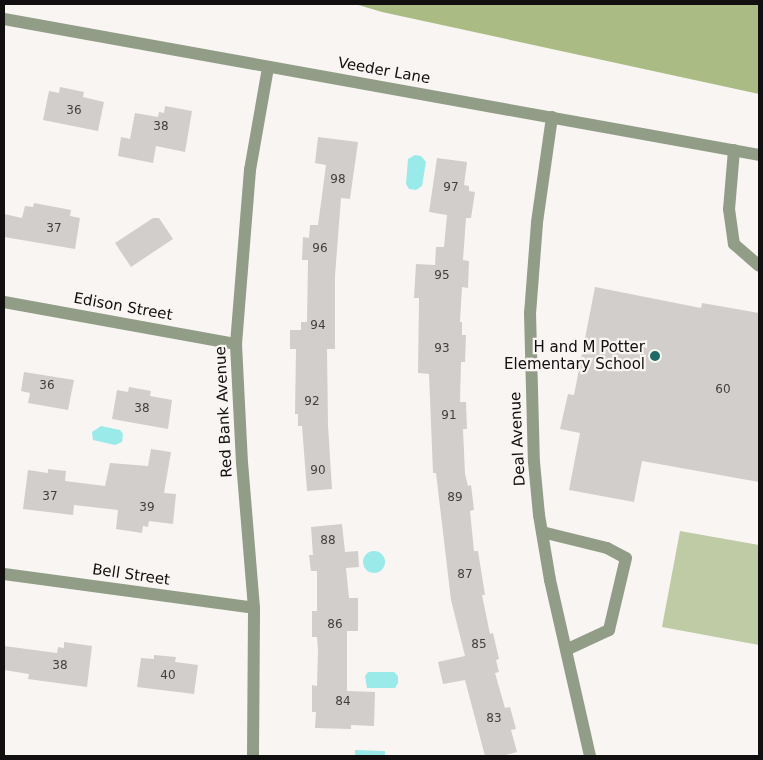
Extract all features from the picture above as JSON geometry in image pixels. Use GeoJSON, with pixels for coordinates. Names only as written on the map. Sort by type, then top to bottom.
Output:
{"type":"FeatureCollection","features":[{"type":"Feature","properties":{"kind":"street","name":"Veeder Lane"},"geometry":{"type":"LineString","coordinates":[[4,19],[759,155]]}},
{"type":"Feature","properties":{"kind":"street","name":"Red Bank Avenue"},"geometry":{"type":"LineString","coordinates":[[253,756],[254,608],[242,463],[236,344],[249,179],[268,68]]}},
{"type":"Feature","properties":{"kind":"street","name":"Deal Avenue"},"geometry":{"type":"LineString","coordinates":[[552,117],[537,223],[530,313],[534,462],[550,580],[590,756]]}},
{"type":"Feature","properties":{"kind":"street"},"geometry":{"type":"LineString","coordinates":[[734,150],[729,209],[734,244],[759,266]]}},
{"type":"Feature","properties":{"kind":"street","name":"Edison Street"},"geometry":{"type":"LineString","coordinates":[[4,302],[236,344]]}},
{"type":"Feature","properties":{"kind":"street"},"geometry":{"type":"LineString","coordinates":[[542,532],[607,548],[626,558],[609,630],[566,650]]}},
{"type":"Feature","properties":{"kind":"street","name":"Bell Street"},"geometry":{"type":"LineString","coordinates":[[4,574],[254,608]]}},
{"type":"Feature","properties":{"kind":"green space"},"geometry":{"type":"Polygon","coordinates":[[[355,4],[759,4],[759,94],[382,12],[355,4]]]}},
{"type":"Feature","properties":{"kind":"green space"},"geometry":{"type":"Polygon","coordinates":[[[680,531],[759,545],[759,645],[662,627],[680,531]]]}},
{"type":"Feature","properties":{"kind":"water"},"geometry":{"type":"Polygon","coordinates":[[[415,155],[421,156],[426,162],[422,186],[416,190],[409,189],[406,184],[408,159],[415,155]]]}},
{"type":"Feature","properties":{"kind":"water"},"geometry":{"type":"Polygon","coordinates":[[[101,426],[120,430],[123,434],[122,442],[115,445],[93,440],[92,432],[101,426]]]}},
{"type":"Feature","properties":{"kind":"water"},"geometry":{"type":"Polygon","coordinates":[[[370,551],[378,551],[385,558],[385,566],[378,573],[370,573],[363,566],[363,558],[370,551]]]}},
{"type":"Feature","properties":{"kind":"water"},"geometry":{"type":"Polygon","coordinates":[[[368,672],[394,672],[398,676],[398,683],[395,688],[367,688],[365,676],[368,672]]]}},
{"type":"Feature","properties":{"kind":"water"},"geometry":{"type":"Polygon","coordinates":[[[355,750],[385,751],[385,756],[355,756],[355,750]]]}},
{"type":"Feature","properties":{"kind":"building"},"geometry":{"type":"Polygon","coordinates":[[[60,87],[84,92],[83,97],[104,102],[98,131],[43,120],[49,91],[59,93],[60,87]]]}},
{"type":"Feature","properties":{"kind":"building"},"geometry":{"type":"Polygon","coordinates":[[[165,106],[192,111],[185,152],[156,146],[153,163],[118,156],[121,137],[130,139],[135,113],[158,117],[159,112],[164,113],[165,106]]]}},
{"type":"Feature","properties":{"kind":"building"},"geometry":{"type":"Polygon","coordinates":[[[318,137],[358,142],[350,199],[341,198],[335,276],[335,349],[327,349],[328,425],[332,489],[307,491],[302,426],[298,426],[298,414],[295,414],[296,349],[290,349],[290,330],[301,330],[301,322],[307,322],[308,260],[302,260],[303,237],[309,238],[310,225],[318,225],[326,165],[315,163],[318,137]]]}},
{"type":"Feature","properties":{"kind":"building"},"geometry":{"type":"Polygon","coordinates":[[[437,158],[467,162],[464,185],[469,186],[469,191],[475,192],[471,218],[466,218],[463,260],[469,261],[468,288],[462,287],[460,322],[462,322],[462,335],[466,335],[465,362],[461,362],[460,402],[466,402],[467,429],[463,429],[465,474],[468,486],[471,485],[474,510],[470,511],[474,551],[478,551],[485,595],[482,595],[490,634],[493,633],[499,659],[496,660],[499,672],[495,673],[505,708],[510,707],[516,729],[511,730],[517,752],[502,756],[485,756],[465,680],[443,684],[438,662],[465,656],[451,600],[436,473],[433,473],[429,374],[418,373],[419,298],[414,298],[416,264],[435,265],[436,247],[444,247],[447,215],[429,212],[437,158]]]}},
{"type":"Feature","properties":{"kind":"building"},"geometry":{"type":"Polygon","coordinates":[[[34,203],[71,210],[70,216],[80,218],[75,249],[4,237],[4,214],[22,218],[25,206],[33,207],[34,203]]]}},
{"type":"Feature","properties":{"kind":"building"},"geometry":{"type":"Polygon","coordinates":[[[153,218],[159,218],[173,239],[131,267],[115,243],[153,218]]]}},
{"type":"Feature","properties":{"kind":"building"},"geometry":{"type":"Polygon","coordinates":[[[595,287],[701,308],[702,303],[759,313],[759,482],[642,461],[634,502],[569,490],[580,433],[560,429],[568,394],[574,395],[595,287]]]}},
{"type":"Feature","properties":{"kind":"building"},"geometry":{"type":"Polygon","coordinates":[[[24,372],[74,380],[68,410],[28,403],[30,393],[21,391],[24,372]]]}},
{"type":"Feature","properties":{"kind":"building"},"geometry":{"type":"Polygon","coordinates":[[[129,387],[151,391],[150,396],[172,400],[168,429],[112,419],[117,390],[128,392],[129,387]]]}},
{"type":"Feature","properties":{"kind":"building"},"geometry":{"type":"Polygon","coordinates":[[[151,449],[171,452],[164,493],[176,494],[173,524],[149,521],[148,527],[143,526],[142,533],[116,529],[118,510],[74,505],[73,515],[23,509],[28,470],[48,473],[48,469],[66,471],[65,481],[105,486],[110,463],[148,466],[151,449]]]}},
{"type":"Feature","properties":{"kind":"building"},"geometry":{"type":"Polygon","coordinates":[[[342,524],[345,552],[358,551],[359,567],[346,568],[349,598],[358,598],[358,631],[347,631],[347,691],[375,692],[374,726],[351,725],[351,729],[315,728],[316,712],[312,712],[312,685],[317,686],[318,650],[317,637],[312,637],[312,611],[317,611],[317,571],[311,571],[309,555],[313,555],[311,527],[342,524]]]}},
{"type":"Feature","properties":{"kind":"building"},"geometry":{"type":"Polygon","coordinates":[[[64,642],[92,646],[87,687],[28,679],[29,674],[4,670],[4,646],[57,653],[58,647],[64,648],[64,642]]]}},
{"type":"Feature","properties":{"kind":"building"},"geometry":{"type":"Polygon","coordinates":[[[154,655],[176,657],[175,662],[198,665],[194,694],[137,687],[141,658],[154,659],[154,655]]]}},
{"type":"Feature","properties":{"kind":"place","name":"H and M Potter Elementary School"},"geometry":{"type":"Point","coordinates":[655,356]}}]}
